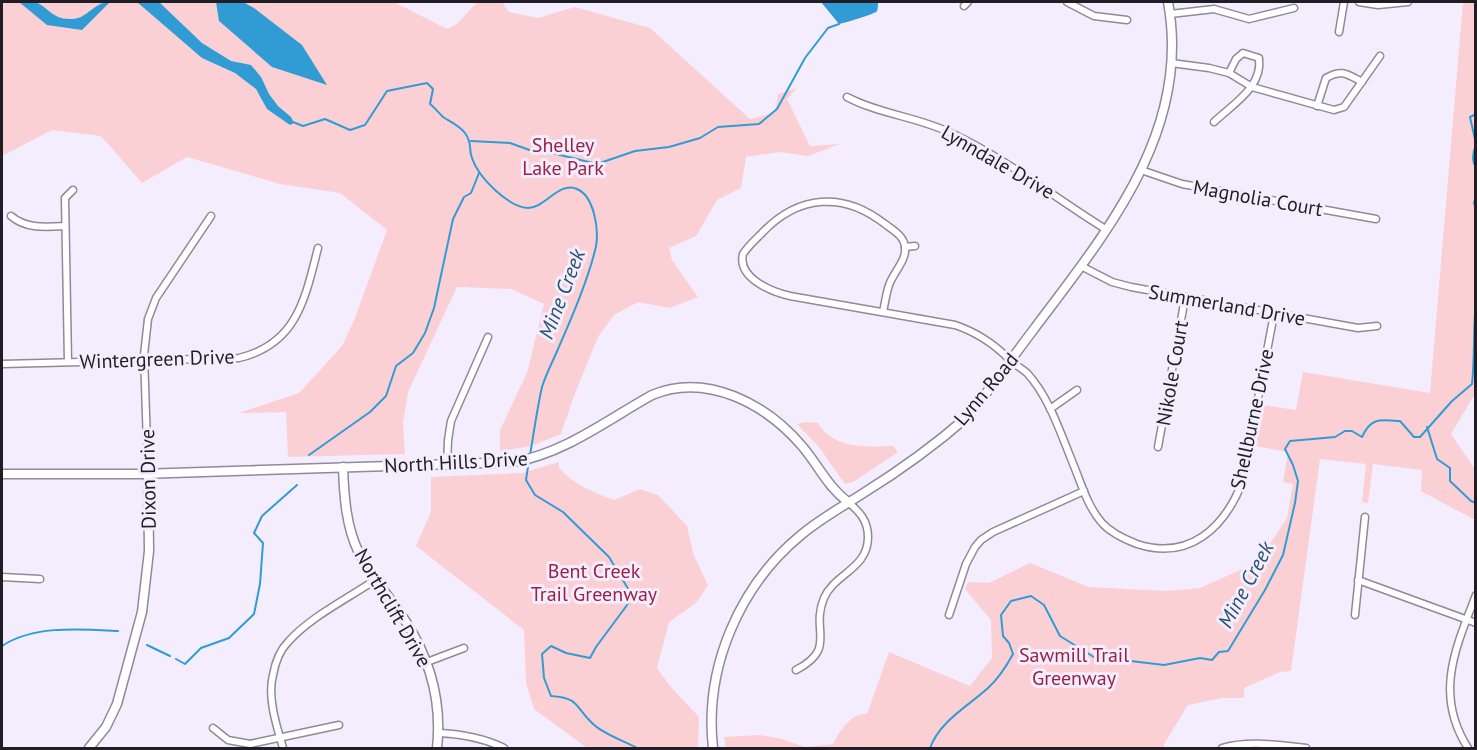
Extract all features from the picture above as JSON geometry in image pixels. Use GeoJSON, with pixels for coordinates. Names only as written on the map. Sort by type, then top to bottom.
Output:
{"type":"FeatureCollection","features":[{"type":"Feature","properties":{"kind":"main road","name":"Lynn Road"},"geometry":{"type":"LineString","coordinates":[[712,748],[712,703],[723,647],[740,609],[757,582],[788,546],[802,534],[925,451],[969,415],[1081,266],[1127,198],[1141,170],[1163,113],[1171,63],[1168,2]]}},
{"type":"Feature","properties":{"kind":"main road","name":"North Hills Drive"},"geometry":{"type":"LineString","coordinates":[[2,474],[148,474],[447,466],[530,460],[571,443],[652,395],[674,388],[697,386],[742,400],[773,419],[803,448],[833,490],[848,502]]}},
{"type":"Feature","properties":{"kind":"main road","name":"Northclift Drive"},"geometry":{"type":"LineString","coordinates":[[343,467],[344,494],[358,551],[375,580],[405,620],[427,662],[437,699],[437,748]]}},
{"type":"Feature","properties":{"kind":"main road","name":"Dixon Drive"},"geometry":{"type":"LineString","coordinates":[[89,748],[106,727],[117,704],[142,612],[149,551],[148,474]]}},
{"type":"Feature","properties":{"kind":"street"},"geometry":{"type":"LineString","coordinates":[[1067,2],[1094,16],[1127,20]]}},
{"type":"Feature","properties":{"kind":"street"},"geometry":{"type":"LineString","coordinates":[[1339,32],[1344,2]]}},
{"type":"Feature","properties":{"kind":"street"},"geometry":{"type":"LineString","coordinates":[[1359,2],[1378,5],[1408,2]]}},
{"type":"Feature","properties":{"kind":"street"},"geometry":{"type":"LineString","coordinates":[[1170,14],[1214,9],[1249,19],[1294,8]]}},
{"type":"Feature","properties":{"kind":"street"},"geometry":{"type":"LineString","coordinates":[[1214,122],[1252,87],[1261,70],[1260,58],[1243,53],[1236,59],[1229,74]]}},
{"type":"Feature","properties":{"kind":"street"},"geometry":{"type":"LineString","coordinates":[[1171,63],[1209,68],[1229,74],[1252,87],[1334,110],[1344,107],[1380,56]]}},
{"type":"Feature","properties":{"kind":"street"},"geometry":{"type":"LineString","coordinates":[[1317,106],[1326,78],[1336,72],[1348,74],[1362,82]]}},
{"type":"Feature","properties":{"kind":"street","name":"Lynndale Drive"},"geometry":{"type":"LineString","coordinates":[[848,97],[861,104],[928,123],[979,147],[1107,230]]}},
{"type":"Feature","properties":{"kind":"street","name":"Magnolia Court"},"geometry":{"type":"LineString","coordinates":[[1141,170],[1198,188],[1376,219]]}},
{"type":"Feature","properties":{"kind":"street"},"geometry":{"type":"LineString","coordinates":[[68,362],[64,198],[73,190]]}},
{"type":"Feature","properties":{"kind":"street","name":"Shellburne Drive"},"geometry":{"type":"LineString","coordinates":[[905,247],[896,232],[870,213],[843,203],[825,201],[797,207],[786,213],[774,221],[738,259],[750,276],[768,290],[968,329],[989,341],[1026,372],[1050,409],[1089,504],[1102,523],[1110,531],[1144,546],[1175,547],[1194,542],[1211,531],[1226,516],[1242,483],[1274,314]]}},
{"type":"Feature","properties":{"kind":"street"},"geometry":{"type":"LineString","coordinates":[[11,216],[20,224],[27,226],[65,225]]}},
{"type":"Feature","properties":{"kind":"street","name":"Dixon Drive"},"geometry":{"type":"LineString","coordinates":[[148,474],[145,333],[156,298],[211,216]]}},
{"type":"Feature","properties":{"kind":"street"},"geometry":{"type":"LineString","coordinates":[[883,312],[889,285],[905,254],[905,247],[915,246]]}},
{"type":"Feature","properties":{"kind":"street","name":"Wintergreen Drive"},"geometry":{"type":"LineString","coordinates":[[2,364],[239,358],[253,355],[271,346],[293,323],[318,248]]}},
{"type":"Feature","properties":{"kind":"street","name":"Summerland Drive"},"geometry":{"type":"LineString","coordinates":[[1081,266],[1112,282],[1185,298],[1358,328],[1377,326]]}},
{"type":"Feature","properties":{"kind":"street","name":"Nikole Court"},"geometry":{"type":"LineString","coordinates":[[1158,447],[1185,298]]}},
{"type":"Feature","properties":{"kind":"street"},"geometry":{"type":"LineString","coordinates":[[447,466],[451,421],[488,337]]}},
{"type":"Feature","properties":{"kind":"street"},"geometry":{"type":"LineString","coordinates":[[1050,409],[1077,390]]}},
{"type":"Feature","properties":{"kind":"street"},"geometry":{"type":"LineString","coordinates":[[949,615],[966,564],[981,540],[993,532],[1084,491]]}},
{"type":"Feature","properties":{"kind":"street"},"geometry":{"type":"LineString","coordinates":[[796,670],[815,657],[820,647],[820,611],[824,598],[831,588],[862,560],[866,552],[868,537],[866,520],[848,502]]}},
{"type":"Feature","properties":{"kind":"street"},"geometry":{"type":"LineString","coordinates":[[1355,615],[1365,517]]}},
{"type":"Feature","properties":{"kind":"street"},"geometry":{"type":"LineString","coordinates":[[2,577],[40,579]]}},
{"type":"Feature","properties":{"kind":"street"},"geometry":{"type":"LineString","coordinates":[[283,748],[272,696],[272,677],[280,653],[288,642],[309,624],[375,580]]}},
{"type":"Feature","properties":{"kind":"street"},"geometry":{"type":"LineString","coordinates":[[1358,580],[1476,623]]}},
{"type":"Feature","properties":{"kind":"street"},"geometry":{"type":"LineString","coordinates":[[1468,748],[1452,714],[1449,683],[1457,642],[1476,595]]}},
{"type":"Feature","properties":{"kind":"street"},"geometry":{"type":"LineString","coordinates":[[427,662],[465,648]]}},
{"type":"Feature","properties":{"kind":"street"},"geometry":{"type":"LineString","coordinates":[[213,728],[228,740],[250,744],[339,725]]}},
{"type":"Feature","properties":{"kind":"street"},"geometry":{"type":"LineString","coordinates":[[438,733],[472,736],[504,748]]}},
{"type":"Feature","properties":{"kind":"street"},"geometry":{"type":"LineString","coordinates":[[1222,748],[1234,744],[1306,748]]}},
{"type":"Feature","properties":{"kind":"green space","name":"Shelley Lake Park"},"geometry":{"type":"Polygon","coordinates":[[[2,2],[394,2],[447,29],[457,24],[477,2],[502,2],[509,12],[538,18],[575,7],[650,28],[750,119],[775,113],[778,94],[797,88],[787,99],[810,146],[840,144],[808,156],[780,152],[746,157],[741,188],[717,200],[696,236],[669,248],[672,260],[698,297],[670,308],[638,302],[614,315],[598,337],[561,434],[531,446],[500,451],[500,430],[527,373],[544,304],[511,289],[457,287],[408,392],[403,423],[405,454],[288,457],[286,412],[239,413],[299,393],[342,346],[355,318],[387,230],[340,193],[280,184],[187,157],[142,183],[101,136],[52,130],[2,156],[2,2]]]}},
{"type":"Feature","properties":{"kind":"green space","name":"Sawmill Trail Greenway"},"geometry":{"type":"Polygon","coordinates":[[[1463,2],[1476,2],[1476,392],[1451,434],[1475,469],[1475,520],[1421,491],[1422,470],[1373,464],[1368,503],[1362,502],[1366,464],[1320,459],[1291,671],[1280,672],[1244,688],[1244,698],[1222,698],[1188,705],[1164,744],[1164,748],[726,748],[724,737],[760,735],[782,739],[805,747],[833,744],[842,729],[855,716],[867,714],[889,652],[970,686],[992,658],[991,620],[965,589],[968,582],[989,583],[1030,563],[1089,587],[1168,591],[1200,588],[1258,562],[1287,518],[1293,484],[1283,482],[1288,452],[1256,446],[1263,405],[1296,410],[1303,372],[1430,393],[1463,2]]]}},
{"type":"Feature","properties":{"kind":"green space"},"geometry":{"type":"Polygon","coordinates":[[[818,423],[832,438],[841,442],[862,446],[893,446],[898,452],[853,482],[845,484],[819,447],[797,424],[818,423]]]}},
{"type":"Feature","properties":{"kind":"green space","name":"Bent Creek Trail Greenway"},"geometry":{"type":"Polygon","coordinates":[[[559,462],[559,468],[578,483],[614,500],[640,489],[658,495],[687,526],[694,556],[708,585],[696,603],[669,622],[657,668],[670,686],[699,717],[698,748],[587,748],[534,709],[526,683],[524,630],[416,546],[431,512],[431,477],[522,473],[559,462]]]}},
{"type":"Feature","properties":{"kind":"water"},"geometry":{"type":"Polygon","coordinates":[[[19,2],[38,3],[54,15],[72,19],[82,16],[100,4],[110,2],[82,30],[47,25],[19,2]]]}},
{"type":"Feature","properties":{"kind":"water"},"geometry":{"type":"Polygon","coordinates":[[[137,2],[159,2],[202,43],[231,61],[251,65],[261,77],[269,94],[294,123],[290,125],[267,109],[256,89],[235,73],[202,58],[137,2]]]}},
{"type":"Feature","properties":{"kind":"water"},"geometry":{"type":"Polygon","coordinates":[[[216,2],[243,2],[254,8],[302,45],[327,85],[272,67],[219,21],[216,2]]]}},
{"type":"Feature","properties":{"kind":"water"},"geometry":{"type":"Polygon","coordinates":[[[821,2],[878,2],[878,7],[875,12],[839,24],[821,2]]]}},
{"type":"Feature","properties":{"kind":"waterway"},"geometry":{"type":"LineString","coordinates":[[471,141],[510,143],[535,152],[556,154],[597,164],[635,151],[669,147],[700,138],[718,127],[759,124],[777,109],[805,58],[828,28],[839,24]]}},
{"type":"Feature","properties":{"kind":"waterway","name":"Mine Creek"},"geometry":{"type":"LineString","coordinates":[[293,122],[303,126],[325,119],[350,130],[365,125],[387,91],[427,83],[433,89],[430,104],[465,133],[475,166],[487,182],[503,197],[528,208],[540,204],[564,189],[577,189],[588,198],[596,222],[596,246],[579,298],[542,387],[530,455]]}},
{"type":"Feature","properties":{"kind":"waterway","name":"Mine Creek"},"geometry":{"type":"LineString","coordinates":[[1476,114],[1470,117],[1476,144]]}},
{"type":"Feature","properties":{"kind":"waterway"},"geometry":{"type":"LineString","coordinates":[[1476,145],[1473,156],[1476,167]]}},
{"type":"Feature","properties":{"kind":"waterway"},"geometry":{"type":"LineString","coordinates":[[309,455],[370,412],[386,396],[396,366],[413,353],[425,333],[434,308],[453,219],[464,197],[471,193],[479,173]]}},
{"type":"Feature","properties":{"kind":"waterway","name":"Mine Creek"},"geometry":{"type":"LineString","coordinates":[[1476,196],[1474,203],[1476,209]]}},
{"type":"Feature","properties":{"kind":"waterway","name":"Mine Creek"},"geometry":{"type":"LineString","coordinates":[[930,748],[947,722],[992,684],[1013,654],[1009,643],[1003,636],[1001,615],[1011,601],[1031,596],[1044,605],[1060,636],[1097,659],[1164,665],[1200,658],[1212,660],[1219,652],[1228,651],[1283,555],[1298,481],[1285,449],[1290,441],[1335,437],[1345,431],[1352,431],[1362,437],[1369,426],[1382,420],[1400,421],[1414,437],[1420,437],[1452,401],[1472,384],[1476,302]]}},
{"type":"Feature","properties":{"kind":"waterway"},"geometry":{"type":"LineString","coordinates":[[1427,427],[1437,459],[1450,468],[1450,481],[1476,503]]}},
{"type":"Feature","properties":{"kind":"waterway","name":"Mine Creek"},"geometry":{"type":"LineString","coordinates":[[529,460],[526,480],[535,495],[563,512],[609,557],[633,597],[590,658],[566,653],[551,646],[542,654],[544,678],[551,696],[572,701],[596,727],[637,748]]}},
{"type":"Feature","properties":{"kind":"waterway"},"geometry":{"type":"LineString","coordinates":[[176,659],[185,664],[201,648],[229,638],[254,614],[260,584],[263,543],[254,533],[262,516],[297,485]]}},
{"type":"Feature","properties":{"kind":"waterway"},"geometry":{"type":"LineString","coordinates":[[2,646],[14,639],[43,631],[73,629],[118,631]]}},
{"type":"Feature","properties":{"kind":"waterway"},"geometry":{"type":"LineString","coordinates":[[147,645],[170,656]]}}]}
